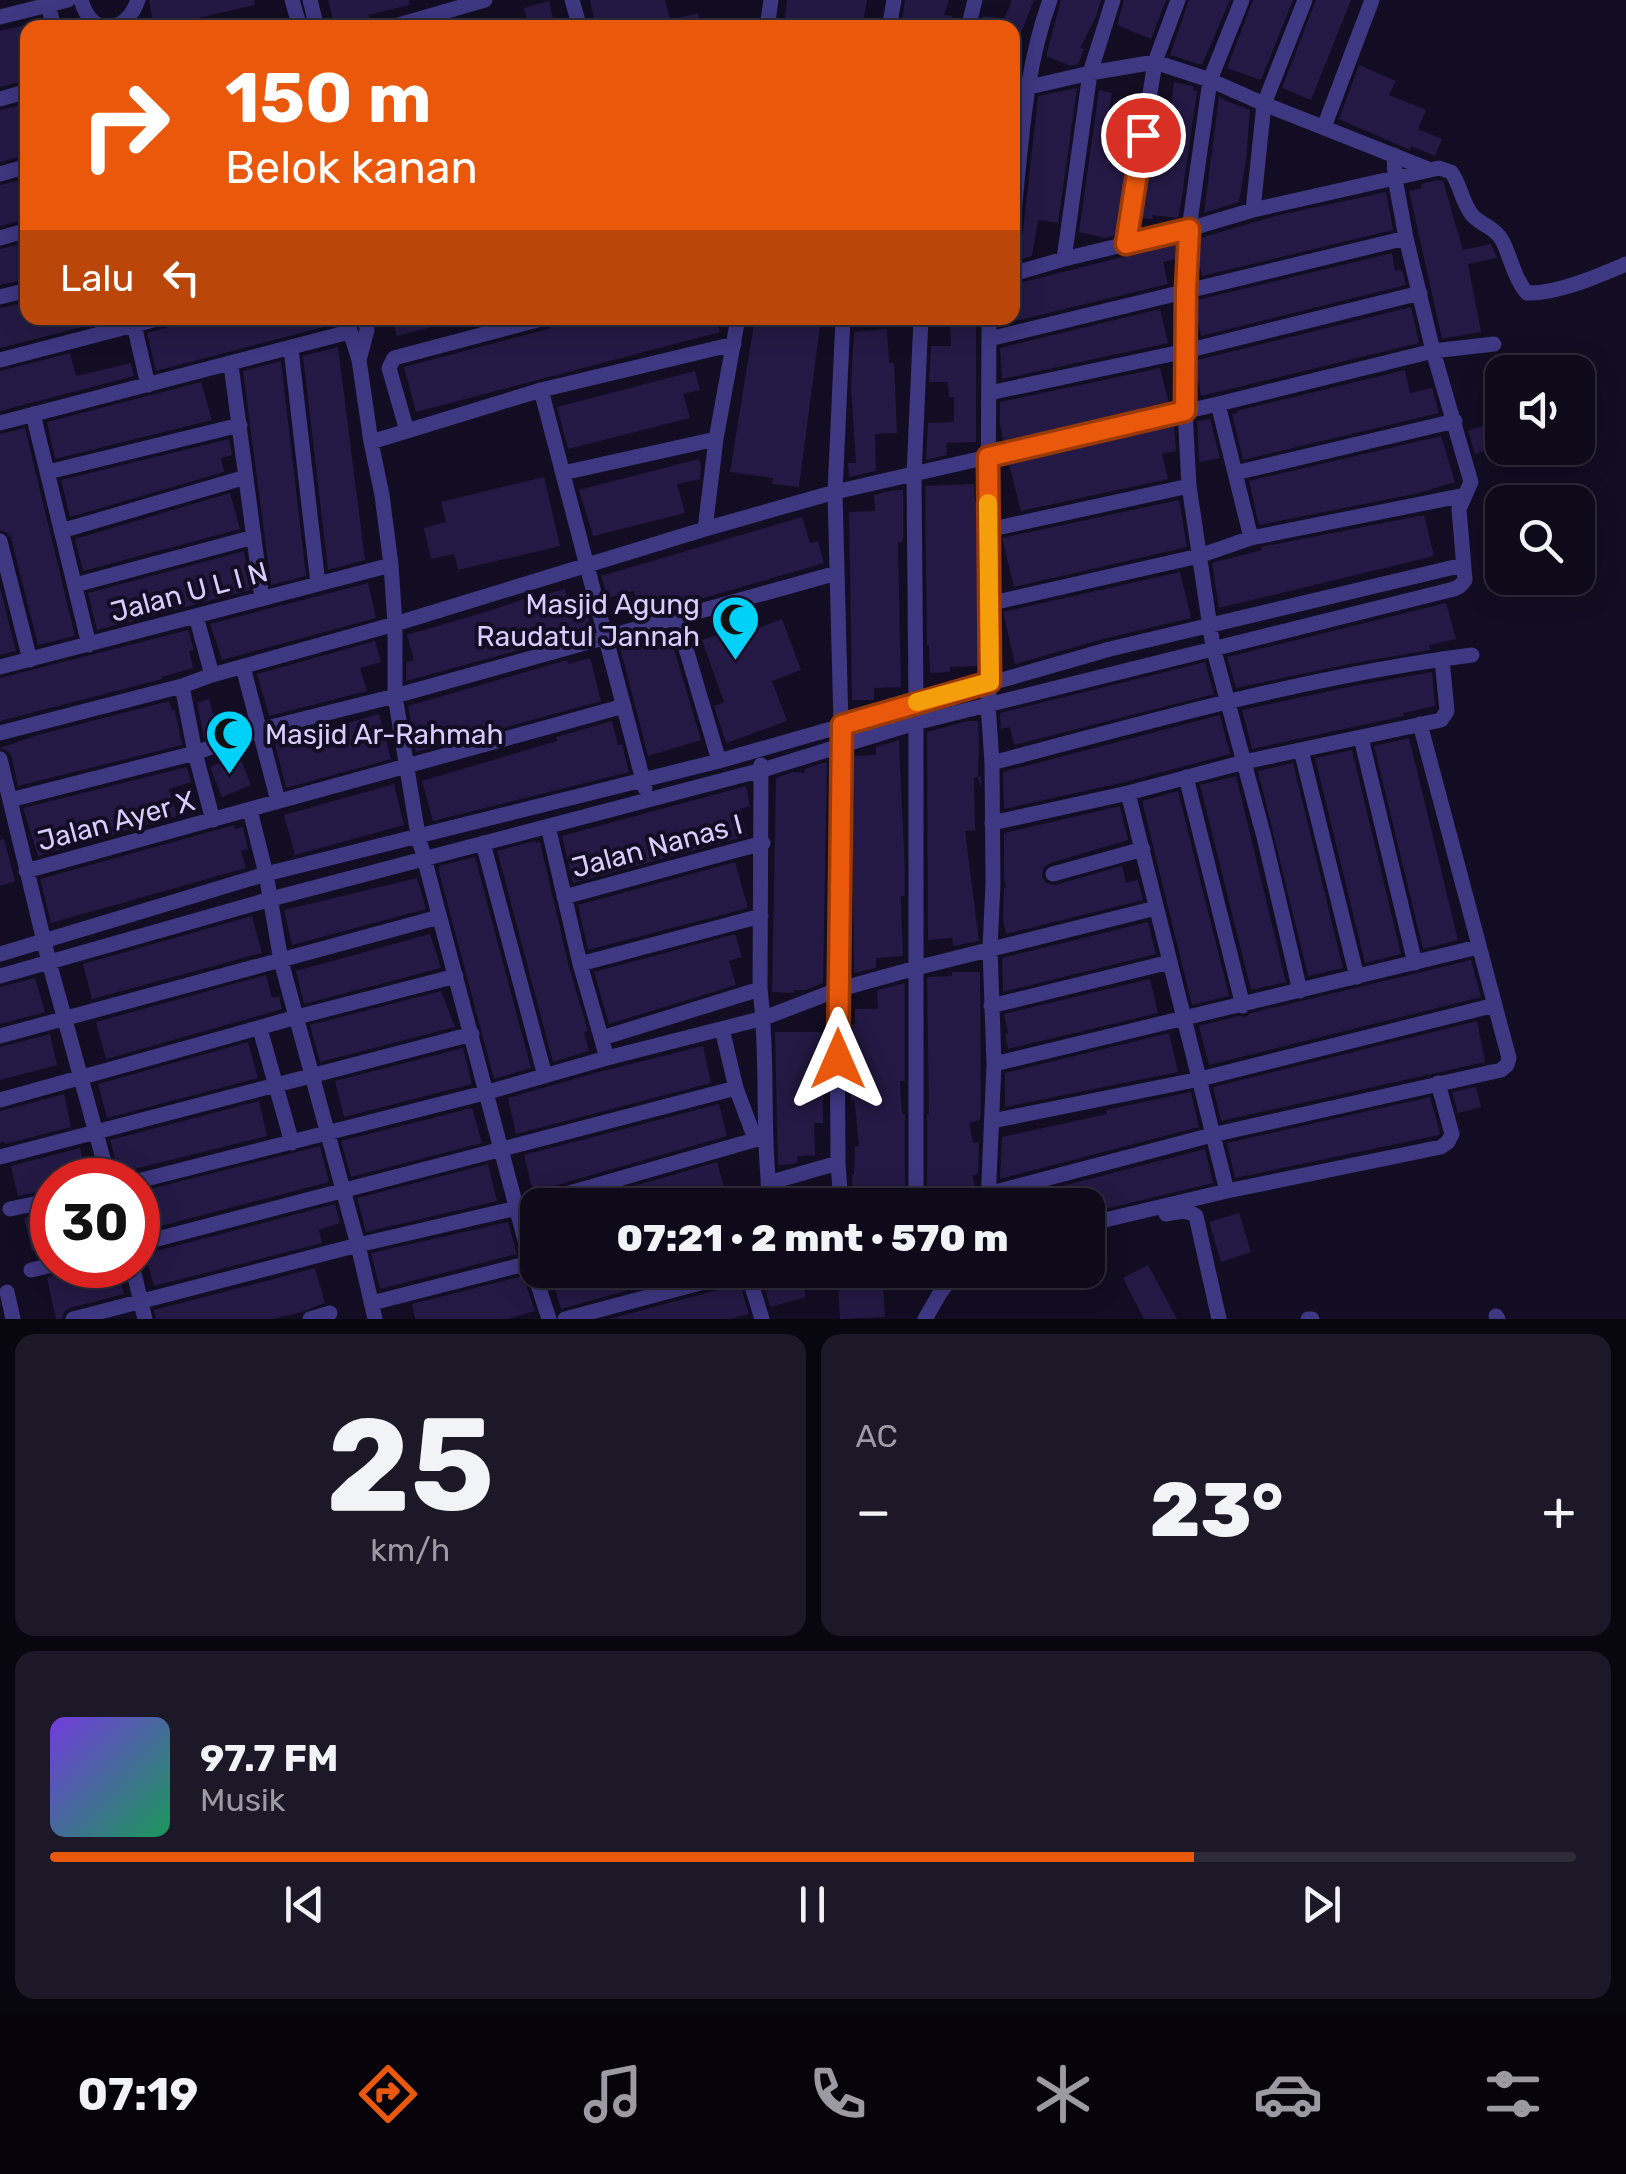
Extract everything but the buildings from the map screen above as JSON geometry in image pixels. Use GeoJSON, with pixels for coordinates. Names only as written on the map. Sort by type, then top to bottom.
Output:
{"type":"FeatureCollection","features":[{"type":"Feature","properties":{"kind":"street"},"geometry":{"type":"LineString","coordinates":[[0,17],[29,5],[68,0]]}},
{"type":"Feature","properties":{"kind":"street"},"geometry":{"type":"LineString","coordinates":[[416,20],[485,0]]}},
{"type":"Feature","properties":{"kind":"street"},"geometry":{"type":"LineString","coordinates":[[1020,89],[1050,0]]}},
{"type":"Feature","properties":{"kind":"street"},"geometry":{"type":"LineString","coordinates":[[1064,259],[1090,73],[1113,0]]}},
{"type":"Feature","properties":{"kind":"street"},"geometry":{"type":"LineString","coordinates":[[1126,244],[1155,62],[1178,0]]}},
{"type":"Feature","properties":{"kind":"street"},"geometry":{"type":"LineString","coordinates":[[1242,0],[1210,80],[1189,229],[1185,411],[1189,486],[1213,647],[1300,991]]}},
{"type":"Feature","properties":{"kind":"street"},"geometry":{"type":"LineString","coordinates":[[1253,210],[1264,104],[1305,0]]}},
{"type":"Feature","properties":{"kind":"street"},"geometry":{"type":"LineString","coordinates":[[1324,128],[1372,0]]}},
{"type":"Feature","properties":{"kind":"street"},"geometry":{"type":"LineString","coordinates":[[48,4],[52,20]]}},
{"type":"Feature","properties":{"kind":"street"},"geometry":{"type":"LineString","coordinates":[[1020,89],[1155,62],[1210,80],[1428,169]]}},
{"type":"Feature","properties":{"kind":"street"},"geometry":{"type":"LineString","coordinates":[[0,976],[270,899],[762,770],[915,722],[1454,589],[1464,572],[1459,508],[1470,482],[1406,238],[1394,155]]}},
{"type":"Feature","properties":{"kind":"street"},"geometry":{"type":"LineString","coordinates":[[1020,272],[1428,169],[1445,169],[1456,178],[1468,210],[1502,238],[1520,286],[1527,293],[1574,283],[1626,264]]}},
{"type":"Feature","properties":{"kind":"street"},"geometry":{"type":"LineString","coordinates":[[989,339],[1406,238]]}},
{"type":"Feature","properties":{"kind":"street"},"geometry":{"type":"LineString","coordinates":[[988,393],[1186,351],[1420,293]]}},
{"type":"Feature","properties":{"kind":"street"},"geometry":{"type":"LineString","coordinates":[[94,325],[97,335]]}},
{"type":"Feature","properties":{"kind":"street"},"geometry":{"type":"LineString","coordinates":[[0,360],[131,325]]}},
{"type":"Feature","properties":{"kind":"street"},"geometry":{"type":"LineString","coordinates":[[134,325],[148,384]]}},
{"type":"Feature","properties":{"kind":"street"},"geometry":{"type":"LineString","coordinates":[[0,423],[291,349],[347,325],[359,360],[382,495],[395,624],[395,696],[418,836],[520,1218]]}},
{"type":"Feature","properties":{"kind":"street"},"geometry":{"type":"LineString","coordinates":[[359,360],[366,325]]}},
{"type":"Feature","properties":{"kind":"street"},"geometry":{"type":"LineString","coordinates":[[406,431],[389,368],[394,358],[519,325]]}},
{"type":"Feature","properties":{"kind":"street"},"geometry":{"type":"LineString","coordinates":[[705,529],[716,439],[737,325]]}},
{"type":"Feature","properties":{"kind":"street"},"geometry":{"type":"LineString","coordinates":[[840,1188],[837,990],[842,725],[835,492],[847,325]]}},
{"type":"Feature","properties":{"kind":"street"},"geometry":{"type":"LineString","coordinates":[[916,1188],[914,475],[921,325]]}},
{"type":"Feature","properties":{"kind":"street"},"geometry":{"type":"LineString","coordinates":[[989,325],[988,704],[992,762],[990,948],[994,1064],[989,1188]]}},
{"type":"Feature","properties":{"kind":"street"},"geometry":{"type":"LineString","coordinates":[[370,442],[542,390],[734,344]]}},
{"type":"Feature","properties":{"kind":"street"},"geometry":{"type":"LineString","coordinates":[[0,733],[182,686],[835,492],[1433,351],[1494,344]]}},
{"type":"Feature","properties":{"kind":"street"},"geometry":{"type":"LineString","coordinates":[[291,349],[318,584]]}},
{"type":"Feature","properties":{"kind":"street"},"geometry":{"type":"LineString","coordinates":[[231,365],[262,599]]}},
{"type":"Feature","properties":{"kind":"street"},"geometry":{"type":"LineString","coordinates":[[542,390],[648,800]]}},
{"type":"Feature","properties":{"kind":"street"},"geometry":{"type":"LineString","coordinates":[[1218,404],[1251,538]]}},
{"type":"Feature","properties":{"kind":"street"},"geometry":{"type":"LineString","coordinates":[[33,414],[89,645]]}},
{"type":"Feature","properties":{"kind":"street"},"geometry":{"type":"LineString","coordinates":[[1235,472],[1455,421]]}},
{"type":"Feature","properties":{"kind":"street"},"geometry":{"type":"LineString","coordinates":[[48,472],[240,425]]}},
{"type":"Feature","properties":{"kind":"street"},"geometry":{"type":"LineString","coordinates":[[563,472],[716,439]]}},
{"type":"Feature","properties":{"kind":"street"},"geometry":{"type":"LineString","coordinates":[[62,531],[246,477]]}},
{"type":"Feature","properties":{"kind":"street"},"geometry":{"type":"LineString","coordinates":[[988,530],[1189,486]]}},
{"type":"Feature","properties":{"kind":"street"},"geometry":{"type":"LineString","coordinates":[[988,604],[1198,556],[1251,538],[1465,495]]}},
{"type":"Feature","properties":{"kind":"street"},"geometry":{"type":"LineString","coordinates":[[75,586],[254,537]]}},
{"type":"Feature","properties":{"kind":"street"},"geometry":{"type":"LineString","coordinates":[[0,541],[30,660]]}},
{"type":"Feature","properties":{"kind":"street","name":"Jalan U L I N"},"geometry":{"type":"LineString","coordinates":[[0,668],[391,564]]}},
{"type":"Feature","properties":{"kind":"street"},"geometry":{"type":"LineString","coordinates":[[0,954],[266,874],[719,760],[916,702],[1209,624],[1464,572]]}},
{"type":"Feature","properties":{"kind":"street"},"geometry":{"type":"LineString","coordinates":[[8,810],[259,730],[837,574]]}},
{"type":"Feature","properties":{"kind":"street"},"geometry":{"type":"LineString","coordinates":[[196,616],[212,675]]}},
{"type":"Feature","properties":{"kind":"street"},"geometry":{"type":"LineString","coordinates":[[677,618],[719,760]]}},
{"type":"Feature","properties":{"kind":"street"},"geometry":{"type":"LineString","coordinates":[[992,762],[1322,679],[1472,655]]}},
{"type":"Feature","properties":{"kind":"street"},"geometry":{"type":"LineString","coordinates":[[992,823],[1244,762],[1441,720],[1448,711],[1442,659]]}},
{"type":"Feature","properties":{"kind":"street"},"geometry":{"type":"LineString","coordinates":[[243,667],[278,800]]}},
{"type":"Feature","properties":{"kind":"street"},"geometry":{"type":"LineString","coordinates":[[182,686],[213,820]]}},
{"type":"Feature","properties":{"kind":"street","name":"Jalan Ayer X"},"geometry":{"type":"LineString","coordinates":[[26,871],[624,706]]}},
{"type":"Feature","properties":{"kind":"street"},"geometry":{"type":"LineString","coordinates":[[1030,1188],[1212,1135],[1501,1070],[1507,1065],[1509,1058],[1420,724]]}},
{"type":"Feature","properties":{"kind":"street"},"geometry":{"type":"LineString","coordinates":[[1362,738],[1415,963]]}},
{"type":"Feature","properties":{"kind":"street"},"geometry":{"type":"LineString","coordinates":[[758,749],[762,770],[760,989],[764,1018],[760,1138],[767,1188]]}},
{"type":"Feature","properties":{"kind":"street"},"geometry":{"type":"LineString","coordinates":[[1301,750],[1356,977]]}},
{"type":"Feature","properties":{"kind":"street"},"geometry":{"type":"LineString","coordinates":[[0,760],[8,810],[102,1158]]}},
{"type":"Feature","properties":{"kind":"street"},"geometry":{"type":"LineString","coordinates":[[1186,777],[1243,1006]]}},
{"type":"Feature","properties":{"kind":"street"},"geometry":{"type":"LineString","coordinates":[[1128,792],[1227,1191]]}},
{"type":"Feature","properties":{"kind":"street"},"geometry":{"type":"LineString","coordinates":[[250,810],[281,961],[374,1311],[520,1266]]}},
{"type":"Feature","properties":{"kind":"street"},"geometry":{"type":"LineString","coordinates":[[548,826],[606,1058]]}},
{"type":"Feature","properties":{"kind":"street","name":"Jalan Nanas I"},"geometry":{"type":"LineString","coordinates":[[564,897],[762,843]]}},
{"type":"Feature","properties":{"kind":"street"},"geometry":{"type":"LineString","coordinates":[[483,844],[545,1076]]}},
{"type":"Feature","properties":{"kind":"street"},"geometry":{"type":"LineString","coordinates":[[1053,874],[1143,850]]}},
{"type":"Feature","properties":{"kind":"street"},"geometry":{"type":"LineString","coordinates":[[160,1176],[764,1018],[837,990],[1156,908]]}},
{"type":"Feature","properties":{"kind":"street"},"geometry":{"type":"LineString","coordinates":[[580,964],[762,916]]}},
{"type":"Feature","properties":{"kind":"street"},"geometry":{"type":"LineString","coordinates":[[0,1036],[439,917]]}},
{"type":"Feature","properties":{"kind":"street"},"geometry":{"type":"LineString","coordinates":[[994,1064],[1478,948]]}},
{"type":"Feature","properties":{"kind":"street"},"geometry":{"type":"LineString","coordinates":[[991,1006],[1170,962]]}},
{"type":"Feature","properties":{"kind":"street"},"geometry":{"type":"LineString","coordinates":[[0,1100],[456,976]]}},
{"type":"Feature","properties":{"kind":"street"},"geometry":{"type":"LineString","coordinates":[[602,1038],[760,989]]}},
{"type":"Feature","properties":{"kind":"street"},"geometry":{"type":"LineString","coordinates":[[992,1122],[1200,1079],[1495,1005]]}},
{"type":"Feature","properties":{"kind":"street"},"geometry":{"type":"LineString","coordinates":[[260,1029],[292,1143]]}},
{"type":"Feature","properties":{"kind":"street"},"geometry":{"type":"LineString","coordinates":[[722,1029],[736,1088],[760,1138]]}},
{"type":"Feature","properties":{"kind":"street"},"geometry":{"type":"LineString","coordinates":[[0,1157],[472,1034]]}},
{"type":"Feature","properties":{"kind":"street"},"geometry":{"type":"LineString","coordinates":[[1105,1220],[1441,1147],[1452,1134],[1438,1083]]}},
{"type":"Feature","properties":{"kind":"street"},"geometry":{"type":"LineString","coordinates":[[160,1238],[736,1088]]}},
{"type":"Feature","properties":{"kind":"street"},"geometry":{"type":"LineString","coordinates":[[73,1319],[142,1311],[358,1245],[517,1208],[760,1138]]}},
{"type":"Feature","properties":{"kind":"street"},"geometry":{"type":"LineString","coordinates":[[768,1182],[838,1163]]}},
{"type":"Feature","properties":{"kind":"street"},"geometry":{"type":"LineString","coordinates":[[10,1210],[30,1205]]}},
{"type":"Feature","properties":{"kind":"street"},"geometry":{"type":"LineString","coordinates":[[1122,1216],[1182,1212],[1196,1216],[1219,1319]]}},
{"type":"Feature","properties":{"kind":"street"},"geometry":{"type":"LineString","coordinates":[[541,1288],[549,1319]]}},
{"type":"Feature","properties":{"kind":"street"},"geometry":{"type":"LineString","coordinates":[[566,1319],[681,1288]]}},
{"type":"Feature","properties":{"kind":"street"},"geometry":{"type":"LineString","coordinates":[[753,1288],[762,1319]]}},
{"type":"Feature","properties":{"kind":"street"},"geometry":{"type":"LineString","coordinates":[[926,1319],[946,1288]]}},
{"type":"Feature","properties":{"kind":"street"},"geometry":{"type":"LineString","coordinates":[[7,1292],[13,1319]]}},
{"type":"Feature","properties":{"kind":"street"},"geometry":{"type":"LineString","coordinates":[[310,1319],[330,1313]]}},
{"type":"Feature","properties":{"kind":"slow traffic"},"geometry":{"type":"LineString","coordinates":[[917,702],[990,682],[988,503]]}},
{"type":"Feature","properties":{"kind":"place","name":"Masjid Agung Raudatul Jannah"},"geometry":{"type":"Point","coordinates":[735,662]}},
{"type":"Feature","properties":{"kind":"place","name":"Masjid Ar-Rahmah"},"geometry":{"type":"Point","coordinates":[230,776]}},
{"type":"Feature","properties":{"kind":"route"},"geometry":{"type":"LineString","coordinates":[[838,1059],[842,725],[990,682],[988,457],[1185,411],[1189,229],[1126,244],[1143,135]]}}]}
